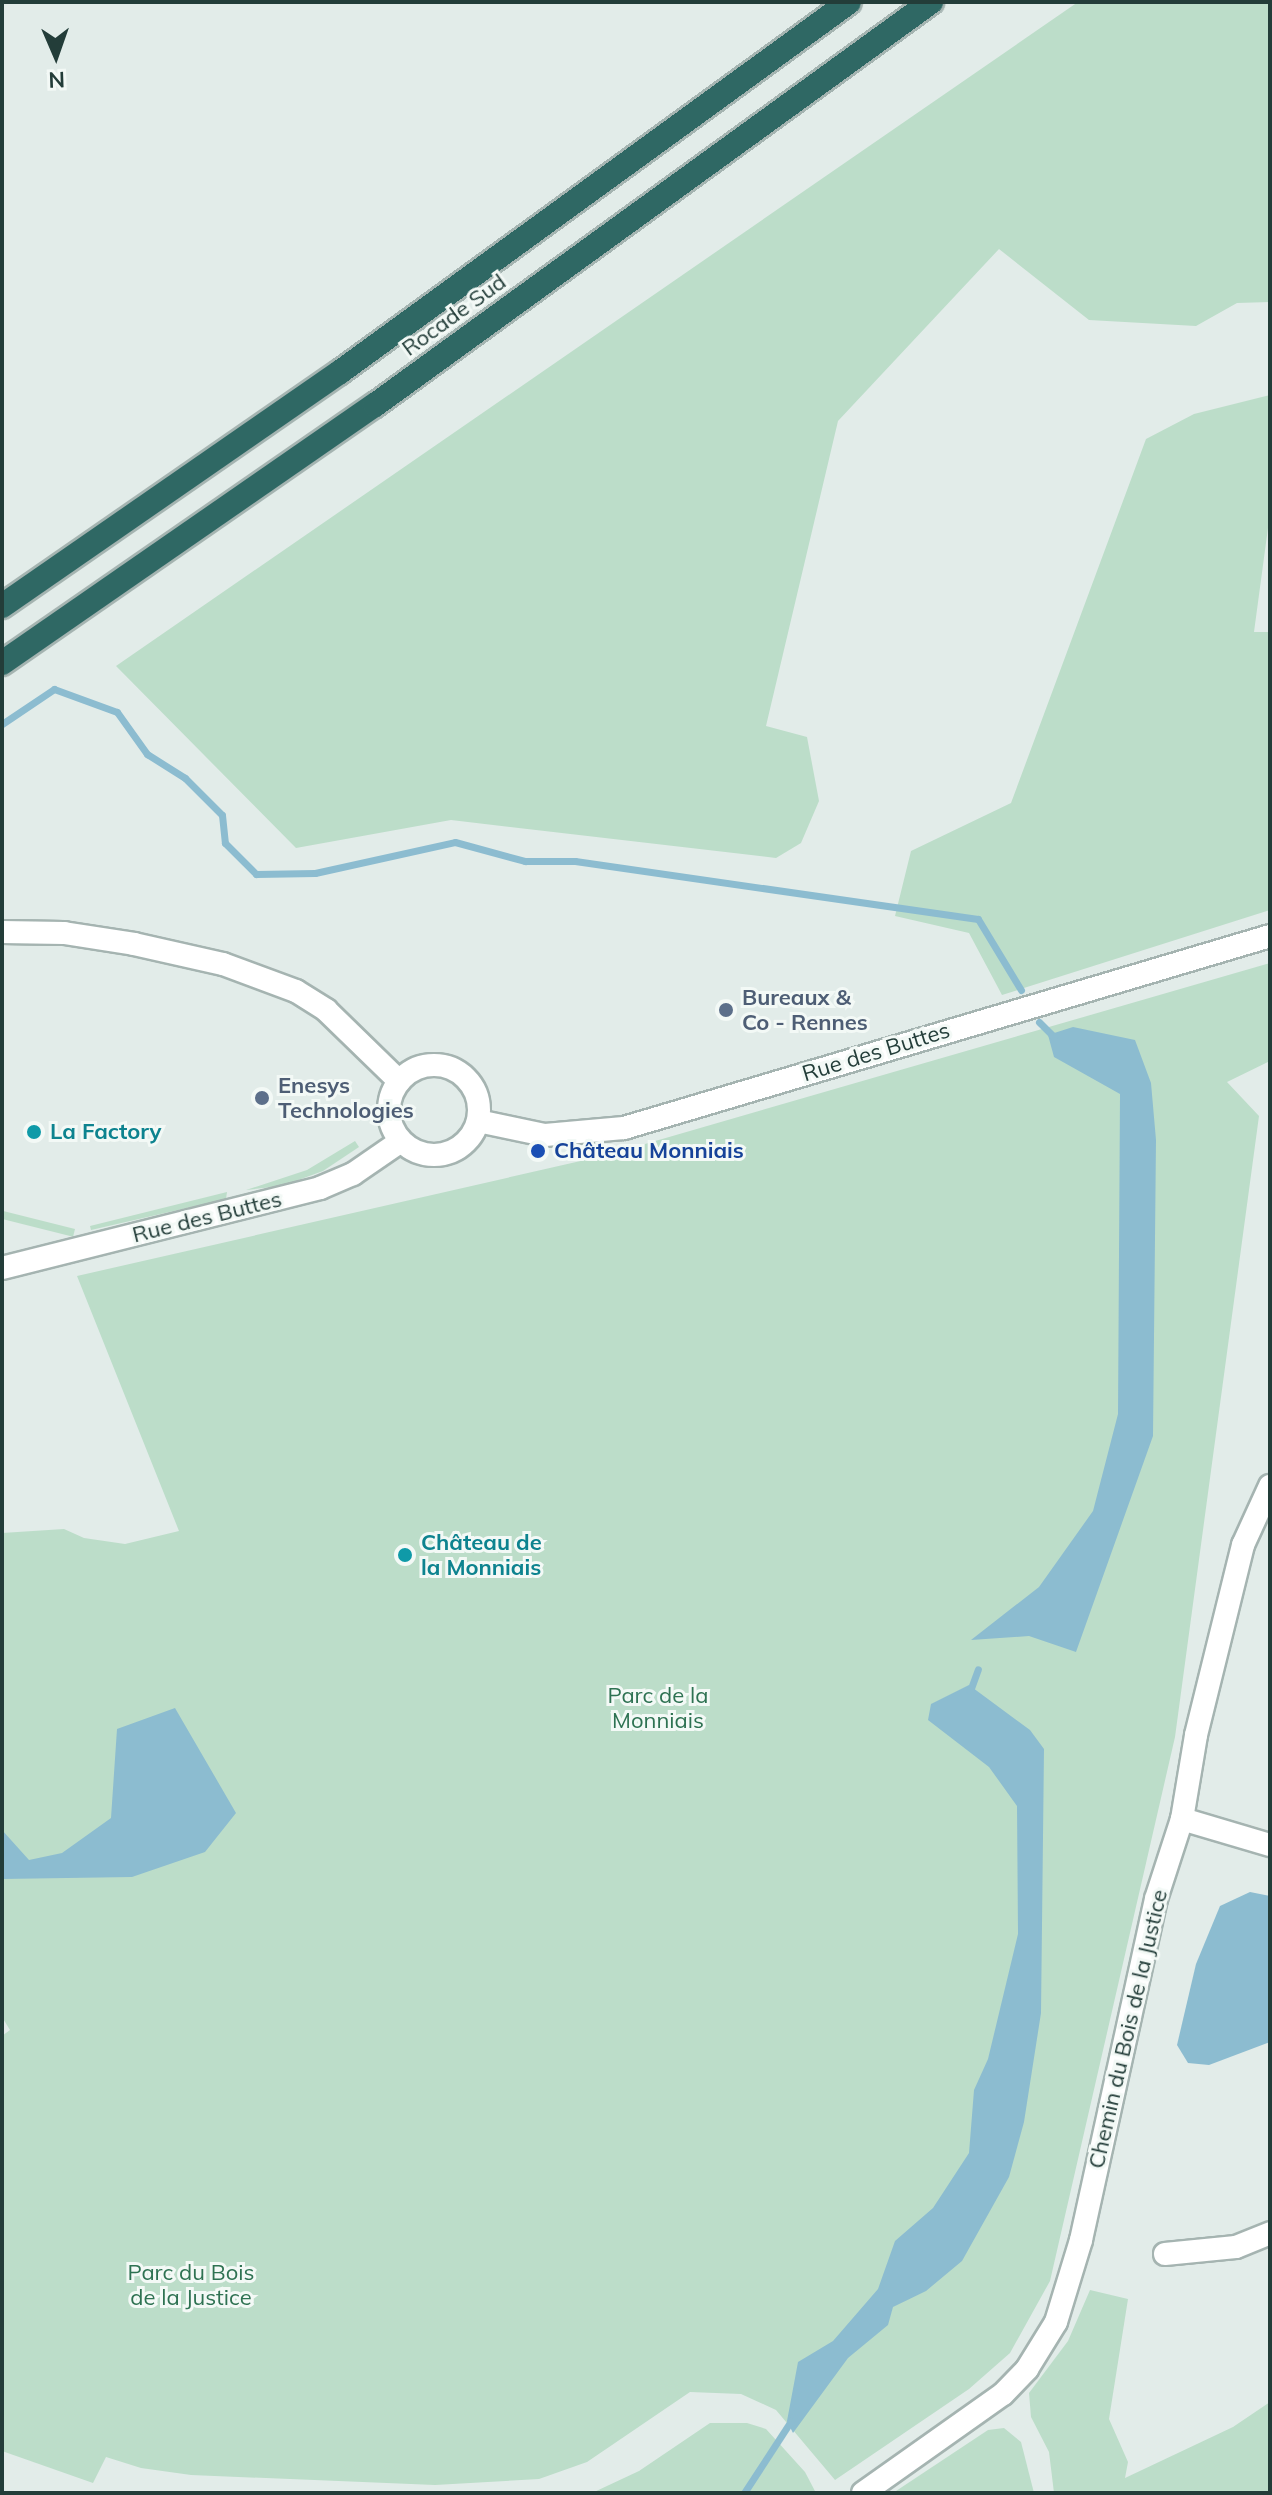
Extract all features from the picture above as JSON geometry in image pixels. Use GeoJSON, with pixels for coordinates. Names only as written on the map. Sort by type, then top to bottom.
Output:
{"type":"FeatureCollection","features":[{"type":"Feature","properties":{"kind":"highway","name":"Rocade Sud"},"geometry":{"type":"LineString","coordinates":[[2,606],[340,372],[849,2]]}},
{"type":"Feature","properties":{"kind":"highway","name":"Rocade Sud"},"geometry":{"type":"LineString","coordinates":[[2,663],[375,405],[931,2]]}},
{"type":"Feature","properties":{"kind":"street"},"geometry":{"type":"LineString","coordinates":[[2,932],[64,933],[134,944],[223,964],[296,991],[326,1010],[399,1081]]}},
{"type":"Feature","properties":{"kind":"street","name":"Rue des Buttes"},"geometry":{"type":"LineString","coordinates":[[478,1121],[545,1135],[624,1128],[1270,936]]}},
{"type":"Feature","properties":{"kind":"street"},"geometry":{"type":"LineString","coordinates":[[422,1066],[448,1067],[477,1094],[478,1121],[473,1134],[452,1151],[425,1154],[401,1141],[389,1105],[399,1081],[422,1066]]}},
{"type":"Feature","properties":{"kind":"street","name":"Rue des Buttes"},"geometry":{"type":"LineString","coordinates":[[2,1268],[320,1188],[353,1174],[401,1141]]}},
{"type":"Feature","properties":{"kind":"street","name":"Chemin du Bois de la Justice"},"geometry":{"type":"LineString","coordinates":[[863,2493],[1003,2394],[1027,2369],[1056,2322],[1081,2240],[1156,1899],[1182,1819],[1196,1735],[1243,1545],[1270,1486]]}},
{"type":"Feature","properties":{"kind":"street"},"geometry":{"type":"LineString","coordinates":[[1182,1819],[1270,1845]]}},
{"type":"Feature","properties":{"kind":"street"},"geometry":{"type":"LineString","coordinates":[[1165,2254],[1236,2247],[1270,2233]]}},
{"type":"Feature","properties":{"kind":"green space"},"geometry":{"type":"Polygon","coordinates":[[[1078,2],[1270,2],[1270,302],[1237,303],[1196,326],[1089,320],[999,249],[838,421],[766,726],[807,737],[819,801],[801,843],[776,858],[451,820],[296,848],[116,666],[1078,2]]]}},
{"type":"Feature","properties":{"kind":"green space"},"geometry":{"type":"Polygon","coordinates":[[[1270,395],[1270,513],[1254,632],[1270,632],[1270,910],[1002,995],[969,933],[895,916],[911,851],[1011,803],[1146,439],[1194,414],[1270,395]]]}},
{"type":"Feature","properties":{"kind":"green space","name":"Parc de la Monniais"},"geometry":{"type":"Polygon","coordinates":[[[1270,963],[1270,1061],[1227,1082],[1259,1116],[1175,1737],[1050,2281],[1010,2353],[969,2389],[835,2480],[776,2410],[741,2394],[690,2392],[587,2462],[539,2479],[435,2485],[191,2475],[141,2468],[106,2457],[93,2483],[2,2451],[2,2036],[10,2030],[2,2017],[2,1533],[64,1529],[84,1538],[125,1544],[179,1531],[77,1276],[607,1155],[1270,963]]]}},
{"type":"Feature","properties":{"kind":"green space"},"geometry":{"type":"Polygon","coordinates":[[[355,1141],[359,1147],[323,1171],[282,1186],[246,1190],[307,1170],[355,1141]]]}},
{"type":"Feature","properties":{"kind":"green space"},"geometry":{"type":"Polygon","coordinates":[[[227,1192],[226,1199],[91,1230],[90,1226],[227,1192]]]}},
{"type":"Feature","properties":{"kind":"green space"},"geometry":{"type":"Polygon","coordinates":[[[2,1211],[75,1229],[73,1237],[2,1219],[2,1211]]]}},
{"type":"Feature","properties":{"kind":"green space"},"geometry":{"type":"Polygon","coordinates":[[[1090,2290],[1128,2299],[1109,2419],[1128,2462],[1125,2478],[1233,2427],[1270,2402],[1270,2493],[1054,2493],[1049,2452],[1031,2417],[1029,2393],[1068,2341],[1090,2290]]]}},
{"type":"Feature","properties":{"kind":"green space"},"geometry":{"type":"Polygon","coordinates":[[[710,2423],[747,2423],[766,2429],[805,2472],[816,2493],[592,2493],[639,2471],[710,2423]]]}},
{"type":"Feature","properties":{"kind":"green space"},"geometry":{"type":"Polygon","coordinates":[[[1004,2428],[1021,2442],[1034,2493],[893,2493],[988,2430],[1004,2428]]]}},
{"type":"Feature","properties":{"kind":"water"},"geometry":{"type":"Polygon","coordinates":[[[1073,1027],[1135,1040],[1151,1083],[1156,1140],[1153,1436],[1076,1652],[1029,1636],[971,1640],[1039,1587],[1093,1511],[1118,1414],[1120,1094],[1054,1057],[1048,1035],[1073,1027]]]}},
{"type":"Feature","properties":{"kind":"water"},"geometry":{"type":"Polygon","coordinates":[[[969,1685],[1030,1730],[1044,1749],[1041,2013],[1024,2122],[1009,2177],[962,2261],[926,2291],[893,2307],[888,2325],[848,2358],[793,2433],[787,2421],[798,2362],[833,2341],[878,2289],[895,2241],[933,2208],[969,2153],[974,2090],[988,2059],[1018,1934],[1017,1806],[989,1767],[928,1720],[931,1704],[969,1685]]]}},
{"type":"Feature","properties":{"kind":"water"},"geometry":{"type":"Polygon","coordinates":[[[175,1708],[236,1813],[205,1852],[132,1877],[2,1879],[2,1830],[29,1860],[62,1853],[111,1818],[117,1729],[175,1708]]]}},
{"type":"Feature","properties":{"kind":"water"},"geometry":{"type":"Polygon","coordinates":[[[1250,1892],[1270,1896],[1270,2042],[1209,2065],[1188,2063],[1177,2045],[1196,1964],[1220,1906],[1250,1892]]]}},
{"type":"Feature","properties":{"kind":"waterway"},"geometry":{"type":"LineString","coordinates":[[2,724],[54,689],[117,712],[147,754],[185,778],[222,815],[225,843],[256,874],[315,873],[455,842],[525,861],[575,861],[978,919],[1021,990]]}},
{"type":"Feature","properties":{"kind":"waterway"},"geometry":{"type":"LineString","coordinates":[[1039,1022],[1054,1037]]}},
{"type":"Feature","properties":{"kind":"waterway"},"geometry":{"type":"LineString","coordinates":[[970,1691],[978,1669]]}},
{"type":"Feature","properties":{"kind":"waterway"},"geometry":{"type":"LineString","coordinates":[[744,2493],[791,2421]]}},
{"type":"Feature","properties":{"kind":"place","name":"Bureaux & Co - Rennes"},"geometry":{"type":"Point","coordinates":[726,1010]}},
{"type":"Feature","properties":{"kind":"place","name":"Enesys Technologies"},"geometry":{"type":"Point","coordinates":[262,1098]}},
{"type":"Feature","properties":{"kind":"place","name":"La Factory"},"geometry":{"type":"Point","coordinates":[34,1132]}},
{"type":"Feature","properties":{"kind":"place","name":"Château Monniais"},"geometry":{"type":"Point","coordinates":[538,1151]}},
{"type":"Feature","properties":{"kind":"place","name":"Château de la Monniais"},"geometry":{"type":"Point","coordinates":[405,1555]}},
{"type":"Feature","properties":{"kind":"park label","name":"Parc du Bois de la Justice"},"geometry":{"type":"Point","coordinates":[191,2284]}}]}
